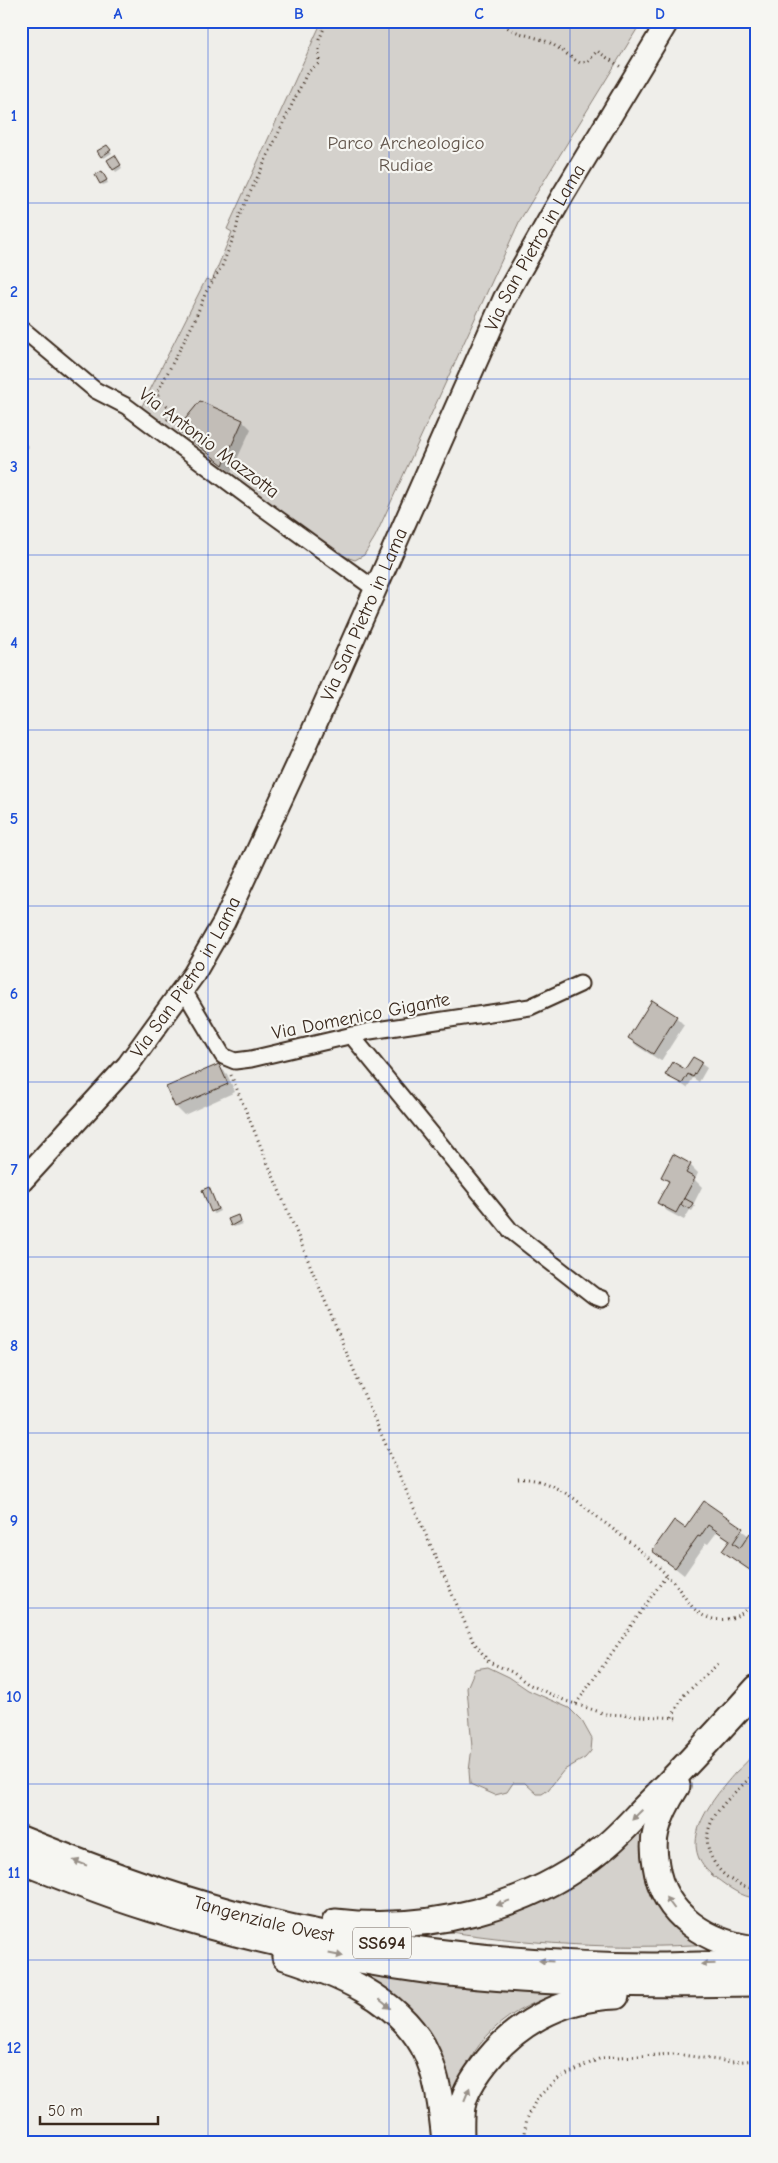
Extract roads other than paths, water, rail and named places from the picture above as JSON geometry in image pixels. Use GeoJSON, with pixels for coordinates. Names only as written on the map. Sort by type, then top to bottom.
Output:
{"type":"FeatureCollection","features":[{"type":"Feature","properties":{"kind":"highway"},"geometry":{"type":"LineString","coordinates":[[115,1876],[151,1880],[265,1910],[346,1923],[404,1923],[462,1915],[499,1905],[538,1889],[576,1868],[603,1849],[697,1756],[757,1688]]}},
{"type":"Feature","properties":{"kind":"highway"},"geometry":{"type":"LineString","coordinates":[[697,1756],[666,1802],[656,1831],[654,1851],[657,1876],[666,1899],[684,1920],[706,1935],[726,1943],[757,1950]]}},
{"type":"Feature","properties":{"kind":"highway","name":"Tangenziale Ovest"},"geometry":{"type":"LineString","coordinates":[[21,1839],[115,1876],[210,1906],[293,1928],[442,1952],[503,1958],[651,1966],[757,1963]]}},
{"type":"Feature","properties":{"kind":"highway","name":"Tangenziale Ovest"},"geometry":{"type":"LineString","coordinates":[[21,1861],[147,1908],[253,1938],[308,1950],[425,1970],[548,1981],[757,1983]]}},
{"type":"Feature","properties":{"kind":"highway"},"geometry":{"type":"LineString","coordinates":[[147,1908],[165,1920],[188,1929],[288,1958],[330,1974],[356,1985],[378,1998],[400,2017],[423,2046],[432,2067],[438,2092],[445,2142]]}},
{"type":"Feature","properties":{"kind":"highway"},"geometry":{"type":"LineString","coordinates":[[461,2142],[462,2107],[468,2089],[476,2075],[509,2036],[548,2012],[586,1998],[605,1996],[757,1991]]}},
{"type":"Feature","properties":{"kind":"main road","name":"Via San Pietro in Lama"},"geometry":{"type":"LineString","coordinates":[[21,1182],[128,1065],[194,974],[224,922],[504,299],[668,21]]}},
{"type":"Feature","properties":{"kind":"street","name":"Via Antonio Mazzotta"},"geometry":{"type":"LineString","coordinates":[[21,328],[95,390],[126,406],[375,589]]}},
{"type":"Feature","properties":{"kind":"street","name":"Via Domenico Gigante"},"geometry":{"type":"LineString","coordinates":[[183,989],[223,1056],[234,1061],[251,1059],[351,1035],[530,1007],[580,984]]}},
{"type":"Feature","properties":{"kind":"street"},"geometry":{"type":"LineString","coordinates":[[351,1035],[511,1230],[594,1296],[602,1299]]}},
{"type":"Feature","properties":{"kind":"park label","name":"Parco Archeologico Rudiae"},"geometry":{"type":"Point","coordinates":[406,154]}}]}
